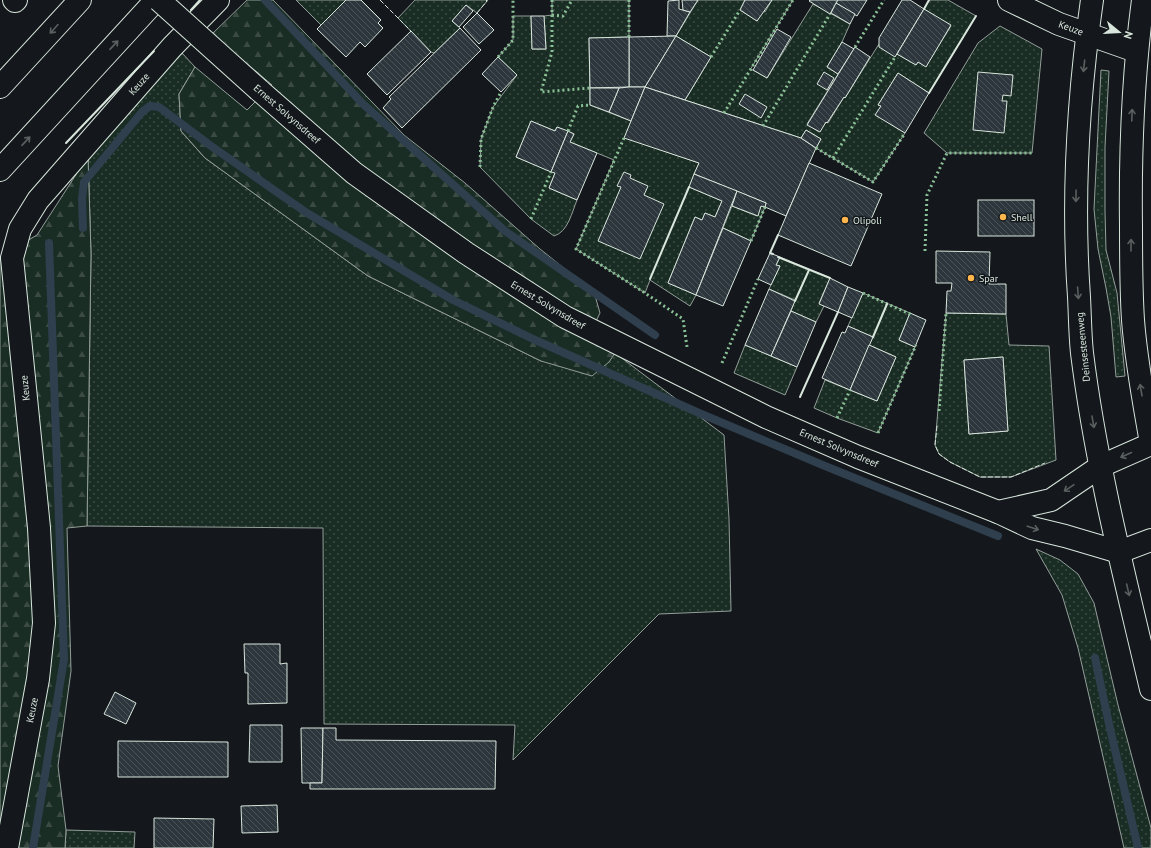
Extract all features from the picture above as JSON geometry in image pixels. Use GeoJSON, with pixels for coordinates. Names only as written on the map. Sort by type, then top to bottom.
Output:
{"type":"FeatureCollection","features":[{"type":"Feature","properties":{"kind":"main road"},"geometry":{"type":"LineString","coordinates":[[0,87],[80,0]]}},
{"type":"Feature","properties":{"kind":"main road"},"geometry":{"type":"LineString","coordinates":[[0,170],[156,0]]}},
{"type":"Feature","properties":{"kind":"main road","name":"Ernest Solvynsdreef"},"geometry":{"type":"LineString","coordinates":[[160,0],[259,90],[354,173],[466,253],[565,318],[766,417],[858,457],[998,512],[1032,528],[1119,552]]}},
{"type":"Feature","properties":{"kind":"main road","name":"Keuze"},"geometry":{"type":"LineString","coordinates":[[7,848],[38,679],[44,623],[38,520],[12,258],[20,229],[38,200],[172,47],[218,0]]}},
{"type":"Feature","properties":{"kind":"main road","name":"Keuze"},"geometry":{"type":"LineString","coordinates":[[1009,0],[1059,24],[1136,51]]}},
{"type":"Feature","properties":{"kind":"main road","name":"Deinsesteenweg"},"geometry":{"type":"LineString","coordinates":[[1092,0],[1083,73],[1076,195],[1076,254],[1082,351],[1087,390],[1101,466],[1119,552],[1151,689]]}},
{"type":"Feature","properties":{"kind":"main road"},"geometry":{"type":"LineString","coordinates":[[998,512],[1051,500],[1101,466],[1151,443],[1140,382],[1133,320],[1131,284],[1130,184],[1132,113],[1136,51],[1143,0]]}},
{"type":"Feature","properties":{"kind":"main road"},"geometry":{"type":"LineString","coordinates":[[1119,552],[1151,540]]}},
{"type":"Feature","properties":{"kind":"green space"},"geometry":{"type":"Polygon","coordinates":[[[247,0],[273,0],[404,135],[465,183],[540,249],[594,292],[600,313],[587,340],[615,353],[609,362],[592,376],[541,361],[368,276],[205,158],[181,131],[179,94],[195,67],[247,110],[272,85],[212,34],[247,0]]]}},
{"type":"Feature","properties":{"kind":"green space"},"geometry":{"type":"Polygon","coordinates":[[[296,0],[346,0],[321,25],[296,0]]]}},
{"type":"Feature","properties":{"kind":"green space"},"geometry":{"type":"Polygon","coordinates":[[[415,0],[488,0],[477,13],[466,5],[452,21],[460,28],[434,53],[431,52],[398,18],[415,0]]]}},
{"type":"Feature","properties":{"kind":"green space"},"geometry":{"type":"Polygon","coordinates":[[[552,0],[629,0],[629,37],[589,38],[590,105],[631,121],[625,137],[699,163],[689,187],[722,201],[715,217],[705,213],[702,220],[695,217],[668,283],[696,295],[690,306],[650,280],[645,293],[576,249],[614,160],[570,142],[574,134],[557,127],[555,131],[531,121],[516,157],[555,173],[549,188],[577,200],[566,226],[559,234],[554,236],[531,219],[480,167],[481,139],[493,107],[517,75],[498,57],[513,40],[513,16],[531,16],[532,49],[546,49],[544,16],[552,15],[552,0]]]}},
{"type":"Feature","properties":{"kind":"green space"},"geometry":{"type":"Polygon","coordinates":[[[698,0],[745,0],[740,10],[757,21],[763,11],[765,12],[772,0],[793,0],[750,70],[753,70],[767,78],[813,4],[850,24],[842,42],[827,67],[838,74],[807,124],[819,132],[826,122],[828,123],[879,44],[895,56],[897,54],[916,65],[918,62],[926,66],[951,26],[924,9],[929,0],[948,0],[976,16],[929,93],[898,73],[878,105],[881,106],[876,115],[905,133],[873,182],[816,148],[821,139],[806,130],[801,138],[685,100],[711,57],[676,36],[698,0]]]}},
{"type":"Feature","properties":{"kind":"green space"},"geometry":{"type":"Polygon","coordinates":[[[1000,26],[1042,49],[1032,153],[947,153],[924,133],[978,43],[1000,26]]]}},
{"type":"Feature","properties":{"kind":"green space"},"geometry":{"type":"Polygon","coordinates":[[[182,53],[195,67],[179,94],[181,131],[205,158],[368,276],[541,361],[615,353],[724,435],[729,519],[731,611],[659,614],[513,760],[515,725],[324,724],[323,528],[87,526],[91,254],[88,156],[182,53]]]}},
{"type":"Feature","properties":{"kind":"green space"},"geometry":{"type":"Polygon","coordinates":[[[1101,70],[1109,71],[1105,147],[1106,250],[1117,293],[1125,376],[1116,377],[1111,317],[1098,249],[1094,209],[1101,70]]]}},
{"type":"Feature","properties":{"kind":"green space"},"geometry":{"type":"Polygon","coordinates":[[[88,156],[91,254],[87,526],[67,528],[71,671],[58,766],[66,830],[65,848],[0,848],[0,257],[37,235],[88,156]]]}},
{"type":"Feature","properties":{"kind":"green space"},"geometry":{"type":"Polygon","coordinates":[[[732,206],[757,216],[761,206],[765,207],[751,241],[723,228],[732,206]]]}},
{"type":"Feature","properties":{"kind":"green space"},"geometry":{"type":"Polygon","coordinates":[[[780,257],[830,278],[819,303],[824,306],[816,322],[791,311],[795,300],[769,289],[780,266],[776,265],[780,257]]]}},
{"type":"Feature","properties":{"kind":"green space"},"geometry":{"type":"Polygon","coordinates":[[[863,293],[910,313],[899,340],[915,347],[878,433],[814,408],[825,380],[877,401],[896,357],[869,345],[873,337],[848,326],[863,293]]]}},
{"type":"Feature","properties":{"kind":"green space"},"geometry":{"type":"Polygon","coordinates":[[[946,313],[1006,314],[1009,345],[1049,346],[1056,460],[1011,477],[980,477],[950,462],[939,454],[935,445],[946,313]],[[1003,357],[964,360],[969,434],[1008,431],[1003,357]]]}},
{"type":"Feature","properties":{"kind":"green space"},"geometry":{"type":"Polygon","coordinates":[[[745,345],[797,367],[785,395],[734,373],[745,345]]]}},
{"type":"Feature","properties":{"kind":"green space"},"geometry":{"type":"Polygon","coordinates":[[[1036,549],[1060,560],[1078,574],[1094,603],[1118,705],[1151,828],[1151,848],[1124,848],[1078,648],[1062,595],[1036,549]]]}},
{"type":"Feature","properties":{"kind":"green space"},"geometry":{"type":"Polygon","coordinates":[[[66,830],[135,832],[134,848],[65,848],[66,830]]]}},
{"type":"Feature","properties":{"kind":"building"},"geometry":{"type":"Polygon","coordinates":[[[346,0],[361,0],[381,20],[378,23],[383,28],[365,47],[360,42],[346,57],[317,29],[346,0]]]}},
{"type":"Feature","properties":{"kind":"building"},"geometry":{"type":"Polygon","coordinates":[[[679,0],[679,9],[690,12],[676,36],[667,36],[668,1],[679,0]]]}},
{"type":"Feature","properties":{"kind":"building"},"geometry":{"type":"Polygon","coordinates":[[[682,0],[698,0],[690,12],[683,10],[682,0]]]}},
{"type":"Feature","properties":{"kind":"building"},"geometry":{"type":"Polygon","coordinates":[[[745,0],[772,0],[757,21],[740,10],[745,0]]]}},
{"type":"Feature","properties":{"kind":"building"},"geometry":{"type":"Polygon","coordinates":[[[838,0],[830,14],[809,1],[838,0]]]}},
{"type":"Feature","properties":{"kind":"building"},"geometry":{"type":"Polygon","coordinates":[[[838,0],[867,0],[857,16],[836,3],[838,0]]]}},
{"type":"Feature","properties":{"kind":"building"},"geometry":{"type":"Polygon","coordinates":[[[902,0],[910,0],[924,9],[895,57],[879,47],[879,38],[902,0]]]}},
{"type":"Feature","properties":{"kind":"building"},"geometry":{"type":"Polygon","coordinates":[[[836,3],[855,14],[850,24],[831,13],[836,3]]]}},
{"type":"Feature","properties":{"kind":"building"},"geometry":{"type":"Polygon","coordinates":[[[466,5],[473,11],[459,27],[452,21],[466,5]]]}},
{"type":"Feature","properties":{"kind":"building"},"geometry":{"type":"Polygon","coordinates":[[[924,9],[951,25],[926,67],[918,62],[916,65],[897,54],[924,9]]]}},
{"type":"Feature","properties":{"kind":"building"},"geometry":{"type":"Polygon","coordinates":[[[477,13],[494,30],[479,44],[463,27],[477,13]]]}},
{"type":"Feature","properties":{"kind":"building"},"geometry":{"type":"Polygon","coordinates":[[[531,16],[544,16],[546,49],[532,49],[531,16]]]}},
{"type":"Feature","properties":{"kind":"building"},"geometry":{"type":"Polygon","coordinates":[[[460,28],[481,50],[402,128],[383,108],[391,99],[389,97],[460,28]]]}},
{"type":"Feature","properties":{"kind":"building"},"geometry":{"type":"Polygon","coordinates":[[[777,29],[791,37],[767,78],[753,70],[777,29]]]}},
{"type":"Feature","properties":{"kind":"building"},"geometry":{"type":"Polygon","coordinates":[[[411,31],[431,52],[387,95],[367,74],[411,31]]]}},
{"type":"Feature","properties":{"kind":"building"},"geometry":{"type":"Polygon","coordinates":[[[676,36],[645,87],[629,87],[629,37],[676,36]]]}},
{"type":"Feature","properties":{"kind":"building"},"geometry":{"type":"Polygon","coordinates":[[[676,36],[711,57],[685,100],[645,87],[676,36]]]}},
{"type":"Feature","properties":{"kind":"building"},"geometry":{"type":"Polygon","coordinates":[[[629,37],[629,87],[590,88],[589,38],[629,37]]]}},
{"type":"Feature","properties":{"kind":"building"},"geometry":{"type":"Polygon","coordinates":[[[842,42],[854,49],[838,74],[827,67],[842,42]]]}},
{"type":"Feature","properties":{"kind":"building"},"geometry":{"type":"Polygon","coordinates":[[[855,47],[870,57],[845,98],[844,97],[820,132],[807,125],[855,47]]]}},
{"type":"Feature","properties":{"kind":"building"},"geometry":{"type":"Polygon","coordinates":[[[498,57],[517,75],[501,92],[482,74],[498,57]]]}},
{"type":"Feature","properties":{"kind":"building"},"geometry":{"type":"Polygon","coordinates":[[[824,72],[834,78],[827,90],[817,84],[824,72]]]}},
{"type":"Feature","properties":{"kind":"building"},"geometry":{"type":"Polygon","coordinates":[[[978,72],[1013,75],[1011,96],[1003,95],[1002,101],[1007,101],[1004,133],[973,130],[978,72]]]}},
{"type":"Feature","properties":{"kind":"building"},"geometry":{"type":"Polygon","coordinates":[[[898,73],[929,93],[905,133],[875,115],[881,106],[878,105],[898,73]]]}},
{"type":"Feature","properties":{"kind":"building"},"geometry":{"type":"Polygon","coordinates":[[[645,87],[631,121],[609,112],[619,88],[645,87]]]}},
{"type":"Feature","properties":{"kind":"building"},"geometry":{"type":"Polygon","coordinates":[[[645,87],[801,138],[816,148],[786,216],[765,207],[766,203],[694,174],[699,163],[624,138],[645,87]]]}},
{"type":"Feature","properties":{"kind":"building"},"geometry":{"type":"Polygon","coordinates":[[[590,88],[619,88],[609,112],[590,105],[590,88]]]}},
{"type":"Feature","properties":{"kind":"building"},"geometry":{"type":"Polygon","coordinates":[[[745,94],[767,107],[761,118],[739,104],[745,94]]]}},
{"type":"Feature","properties":{"kind":"building"},"geometry":{"type":"Polygon","coordinates":[[[531,121],[555,131],[557,127],[568,131],[551,172],[516,157],[531,121]]]}},
{"type":"Feature","properties":{"kind":"building"},"geometry":{"type":"Polygon","coordinates":[[[806,130],[821,139],[816,148],[801,138],[806,130]]]}},
{"type":"Feature","properties":{"kind":"building"},"geometry":{"type":"Polygon","coordinates":[[[568,131],[574,134],[570,142],[597,153],[577,200],[549,188],[555,173],[551,172],[568,131]]]}},
{"type":"Feature","properties":{"kind":"building"},"geometry":{"type":"Polygon","coordinates":[[[809,163],[882,194],[851,266],[778,235],[809,163]]]}},
{"type":"Feature","properties":{"kind":"building"},"geometry":{"type":"Polygon","coordinates":[[[624,172],[631,175],[630,178],[648,186],[644,195],[664,204],[640,259],[598,241],[621,187],[617,186],[624,172]]]}},
{"type":"Feature","properties":{"kind":"building"},"geometry":{"type":"Polygon","coordinates":[[[694,174],[737,191],[696,295],[668,283],[695,217],[702,220],[705,213],[715,217],[722,201],[689,187],[694,174]]]}},
{"type":"Feature","properties":{"kind":"building"},"geometry":{"type":"Polygon","coordinates":[[[737,191],[766,203],[765,207],[761,206],[758,216],[732,206],[737,191]]]}},
{"type":"Feature","properties":{"kind":"building"},"geometry":{"type":"Polygon","coordinates":[[[978,200],[1034,200],[1034,236],[978,236],[978,200]]]}},
{"type":"Feature","properties":{"kind":"building"},"geometry":{"type":"Polygon","coordinates":[[[723,228],[751,241],[723,306],[696,295],[723,228]]]}},
{"type":"Feature","properties":{"kind":"building"},"geometry":{"type":"Polygon","coordinates":[[[936,251],[990,252],[989,284],[1006,284],[1006,314],[946,313],[947,291],[951,291],[952,283],[936,283],[936,251]]]}},
{"type":"Feature","properties":{"kind":"building"},"geometry":{"type":"Polygon","coordinates":[[[770,253],[780,257],[776,265],[780,266],[771,285],[758,279],[770,253]]]}},
{"type":"Feature","properties":{"kind":"building"},"geometry":{"type":"Polygon","coordinates":[[[830,278],[848,287],[838,312],[819,304],[830,278]]]}},
{"type":"Feature","properties":{"kind":"building"},"geometry":{"type":"Polygon","coordinates":[[[848,287],[863,293],[852,318],[838,312],[848,287]]]}},
{"type":"Feature","properties":{"kind":"building"},"geometry":{"type":"Polygon","coordinates":[[[769,289],[795,301],[771,356],[745,345],[769,289]]]}},
{"type":"Feature","properties":{"kind":"building"},"geometry":{"type":"Polygon","coordinates":[[[791,311],[816,322],[797,367],[771,356],[791,311]]]}},
{"type":"Feature","properties":{"kind":"building"},"geometry":{"type":"Polygon","coordinates":[[[910,313],[926,320],[915,347],[899,340],[910,313]]]}},
{"type":"Feature","properties":{"kind":"building"},"geometry":{"type":"Polygon","coordinates":[[[848,326],[873,337],[850,390],[822,378],[842,332],[845,333],[848,326]]]}},
{"type":"Feature","properties":{"kind":"building"},"geometry":{"type":"Polygon","coordinates":[[[869,345],[896,357],[877,401],[850,390],[869,345]]]}},
{"type":"Feature","properties":{"kind":"building"},"geometry":{"type":"Polygon","coordinates":[[[1003,357],[1008,431],[969,434],[964,360],[1003,357]]]}},
{"type":"Feature","properties":{"kind":"building"},"geometry":{"type":"Polygon","coordinates":[[[244,644],[280,644],[280,664],[287,663],[287,703],[248,704],[248,673],[245,673],[244,644]]]}},
{"type":"Feature","properties":{"kind":"building"},"geometry":{"type":"Polygon","coordinates":[[[115,692],[136,703],[126,724],[104,714],[115,692]]]}},
{"type":"Feature","properties":{"kind":"building"},"geometry":{"type":"Polygon","coordinates":[[[250,725],[282,725],[282,762],[249,762],[250,725]]]}},
{"type":"Feature","properties":{"kind":"building"},"geometry":{"type":"Polygon","coordinates":[[[301,728],[323,728],[322,783],[302,783],[301,728]]]}},
{"type":"Feature","properties":{"kind":"building"},"geometry":{"type":"Polygon","coordinates":[[[323,728],[336,728],[336,740],[496,741],[495,789],[310,789],[310,783],[322,783],[323,728]]]}},
{"type":"Feature","properties":{"kind":"building"},"geometry":{"type":"Polygon","coordinates":[[[118,741],[228,742],[228,777],[118,777],[118,741]]]}},
{"type":"Feature","properties":{"kind":"building"},"geometry":{"type":"Polygon","coordinates":[[[277,805],[278,832],[242,833],[241,806],[277,805]]]}},
{"type":"Feature","properties":{"kind":"building"},"geometry":{"type":"Polygon","coordinates":[[[154,818],[214,819],[213,848],[154,848],[154,818]]]}},
{"type":"Feature","properties":{"kind":"waterway"},"geometry":{"type":"LineString","coordinates":[[265,0],[363,104],[505,231],[655,335]]}},
{"type":"Feature","properties":{"kind":"waterway"},"geometry":{"type":"LineString","coordinates":[[83,228],[82,199],[84,182],[142,112],[150,106],[159,107],[211,146],[307,213],[453,300],[533,339],[699,413],[998,536]]}},
{"type":"Feature","properties":{"kind":"waterway"},"geometry":{"type":"LineString","coordinates":[[33,848],[64,659],[49,243]]}},
{"type":"Feature","properties":{"kind":"waterway"},"geometry":{"type":"LineString","coordinates":[[1095,658],[1138,848]]}},
{"type":"Feature","properties":{"kind":"hedge"},"geometry":{"type":"LineString","coordinates":[[498,57],[513,40],[513,0]]}},
{"type":"Feature","properties":{"kind":"hedge"},"geometry":{"type":"LineString","coordinates":[[552,0],[552,52],[541,92],[590,88]]}},
{"type":"Feature","properties":{"kind":"hedge"},"geometry":{"type":"LineString","coordinates":[[552,15],[563,16],[572,0]]}},
{"type":"Feature","properties":{"kind":"hedge"},"geometry":{"type":"LineString","coordinates":[[629,0],[629,37]]}},
{"type":"Feature","properties":{"kind":"hedge"},"geometry":{"type":"LineString","coordinates":[[724,113],[793,0]]}},
{"type":"Feature","properties":{"kind":"hedge"},"geometry":{"type":"LineString","coordinates":[[855,47],[884,0]]}},
{"type":"Feature","properties":{"kind":"hedge"},"geometry":{"type":"LineString","coordinates":[[711,57],[740,10]]}},
{"type":"Feature","properties":{"kind":"hedge"},"geometry":{"type":"LineString","coordinates":[[763,126],[830,14]]}},
{"type":"Feature","properties":{"kind":"hedge"},"geometry":{"type":"LineString","coordinates":[[833,158],[895,57]]}},
{"type":"Feature","properties":{"kind":"hedge"},"geometry":{"type":"LineString","coordinates":[[480,167],[481,139],[493,107],[501,92]]}},
{"type":"Feature","properties":{"kind":"hedge"},"geometry":{"type":"LineString","coordinates":[[568,131],[578,106],[590,105]]}},
{"type":"Feature","properties":{"kind":"hedge"},"geometry":{"type":"LineString","coordinates":[[816,148],[873,182],[905,133]]}},
{"type":"Feature","properties":{"kind":"hedge"},"geometry":{"type":"LineString","coordinates":[[624,138],[576,249],[683,319],[687,347]]}},
{"type":"Feature","properties":{"kind":"hedge"},"geometry":{"type":"LineString","coordinates":[[925,251],[927,195],[947,153],[1032,153]]}},
{"type":"Feature","properties":{"kind":"hedge"},"geometry":{"type":"LineString","coordinates":[[531,219],[551,172]]}},
{"type":"Feature","properties":{"kind":"hedge"},"geometry":{"type":"LineString","coordinates":[[751,241],[765,207]]}},
{"type":"Feature","properties":{"kind":"hedge"},"geometry":{"type":"LineString","coordinates":[[722,363],[758,279]]}},
{"type":"Feature","properties":{"kind":"hedge"},"geometry":{"type":"LineString","coordinates":[[863,293],[912,315]]}},
{"type":"Feature","properties":{"kind":"hedge"},"geometry":{"type":"LineString","coordinates":[[939,411],[946,313]]}},
{"type":"Feature","properties":{"kind":"hedge"},"geometry":{"type":"LineString","coordinates":[[878,433],[916,345]]}},
{"type":"Feature","properties":{"kind":"hedge"},"geometry":{"type":"LineString","coordinates":[[837,418],[850,390]]}},
{"type":"Feature","properties":{"kind":"fence"},"geometry":{"type":"LineString","coordinates":[[380,0],[411,31]]}},
{"type":"Feature","properties":{"kind":"fence"},"geometry":{"type":"LineString","coordinates":[[477,13],[487,1],[486,0]]}},
{"type":"Feature","properties":{"kind":"fence"},"geometry":{"type":"LineString","coordinates":[[937,426],[935,445],[939,454],[950,462],[980,477],[1011,477],[1045,463]]}},
{"type":"Feature","properties":{"kind":"wall"},"geometry":{"type":"LineString","coordinates":[[191,10],[200,0]]}},
{"type":"Feature","properties":{"kind":"wall"},"geometry":{"type":"LineString","coordinates":[[924,9],[929,0]]}},
{"type":"Feature","properties":{"kind":"wall"},"geometry":{"type":"LineString","coordinates":[[929,93],[976,16]]}},
{"type":"Feature","properties":{"kind":"wall"},"geometry":{"type":"LineString","coordinates":[[66,143],[154,51]]}},
{"type":"Feature","properties":{"kind":"wall"},"geometry":{"type":"LineString","coordinates":[[650,279],[689,187]]}},
{"type":"Feature","properties":{"kind":"wall"},"geometry":{"type":"LineString","coordinates":[[773,254],[770,253],[778,235]]}},
{"type":"Feature","properties":{"kind":"wall"},"geometry":{"type":"LineString","coordinates":[[778,257],[830,278]]}},
{"type":"Feature","properties":{"kind":"wall"},"geometry":{"type":"LineString","coordinates":[[795,301],[809,270]]}},
{"type":"Feature","properties":{"kind":"wall"},"geometry":{"type":"LineString","coordinates":[[873,337],[887,304]]}},
{"type":"Feature","properties":{"kind":"wall"},"geometry":{"type":"LineString","coordinates":[[800,397],[838,312]]}},
{"type":"Feature","properties":{"kind":"place","name":"Shell"},"geometry":{"type":"Point","coordinates":[1003,217]}},
{"type":"Feature","properties":{"kind":"place","name":"Olipoli"},"geometry":{"type":"Point","coordinates":[845,220]}},
{"type":"Feature","properties":{"kind":"place","name":"Spar"},"geometry":{"type":"Point","coordinates":[971,278]}}]}
